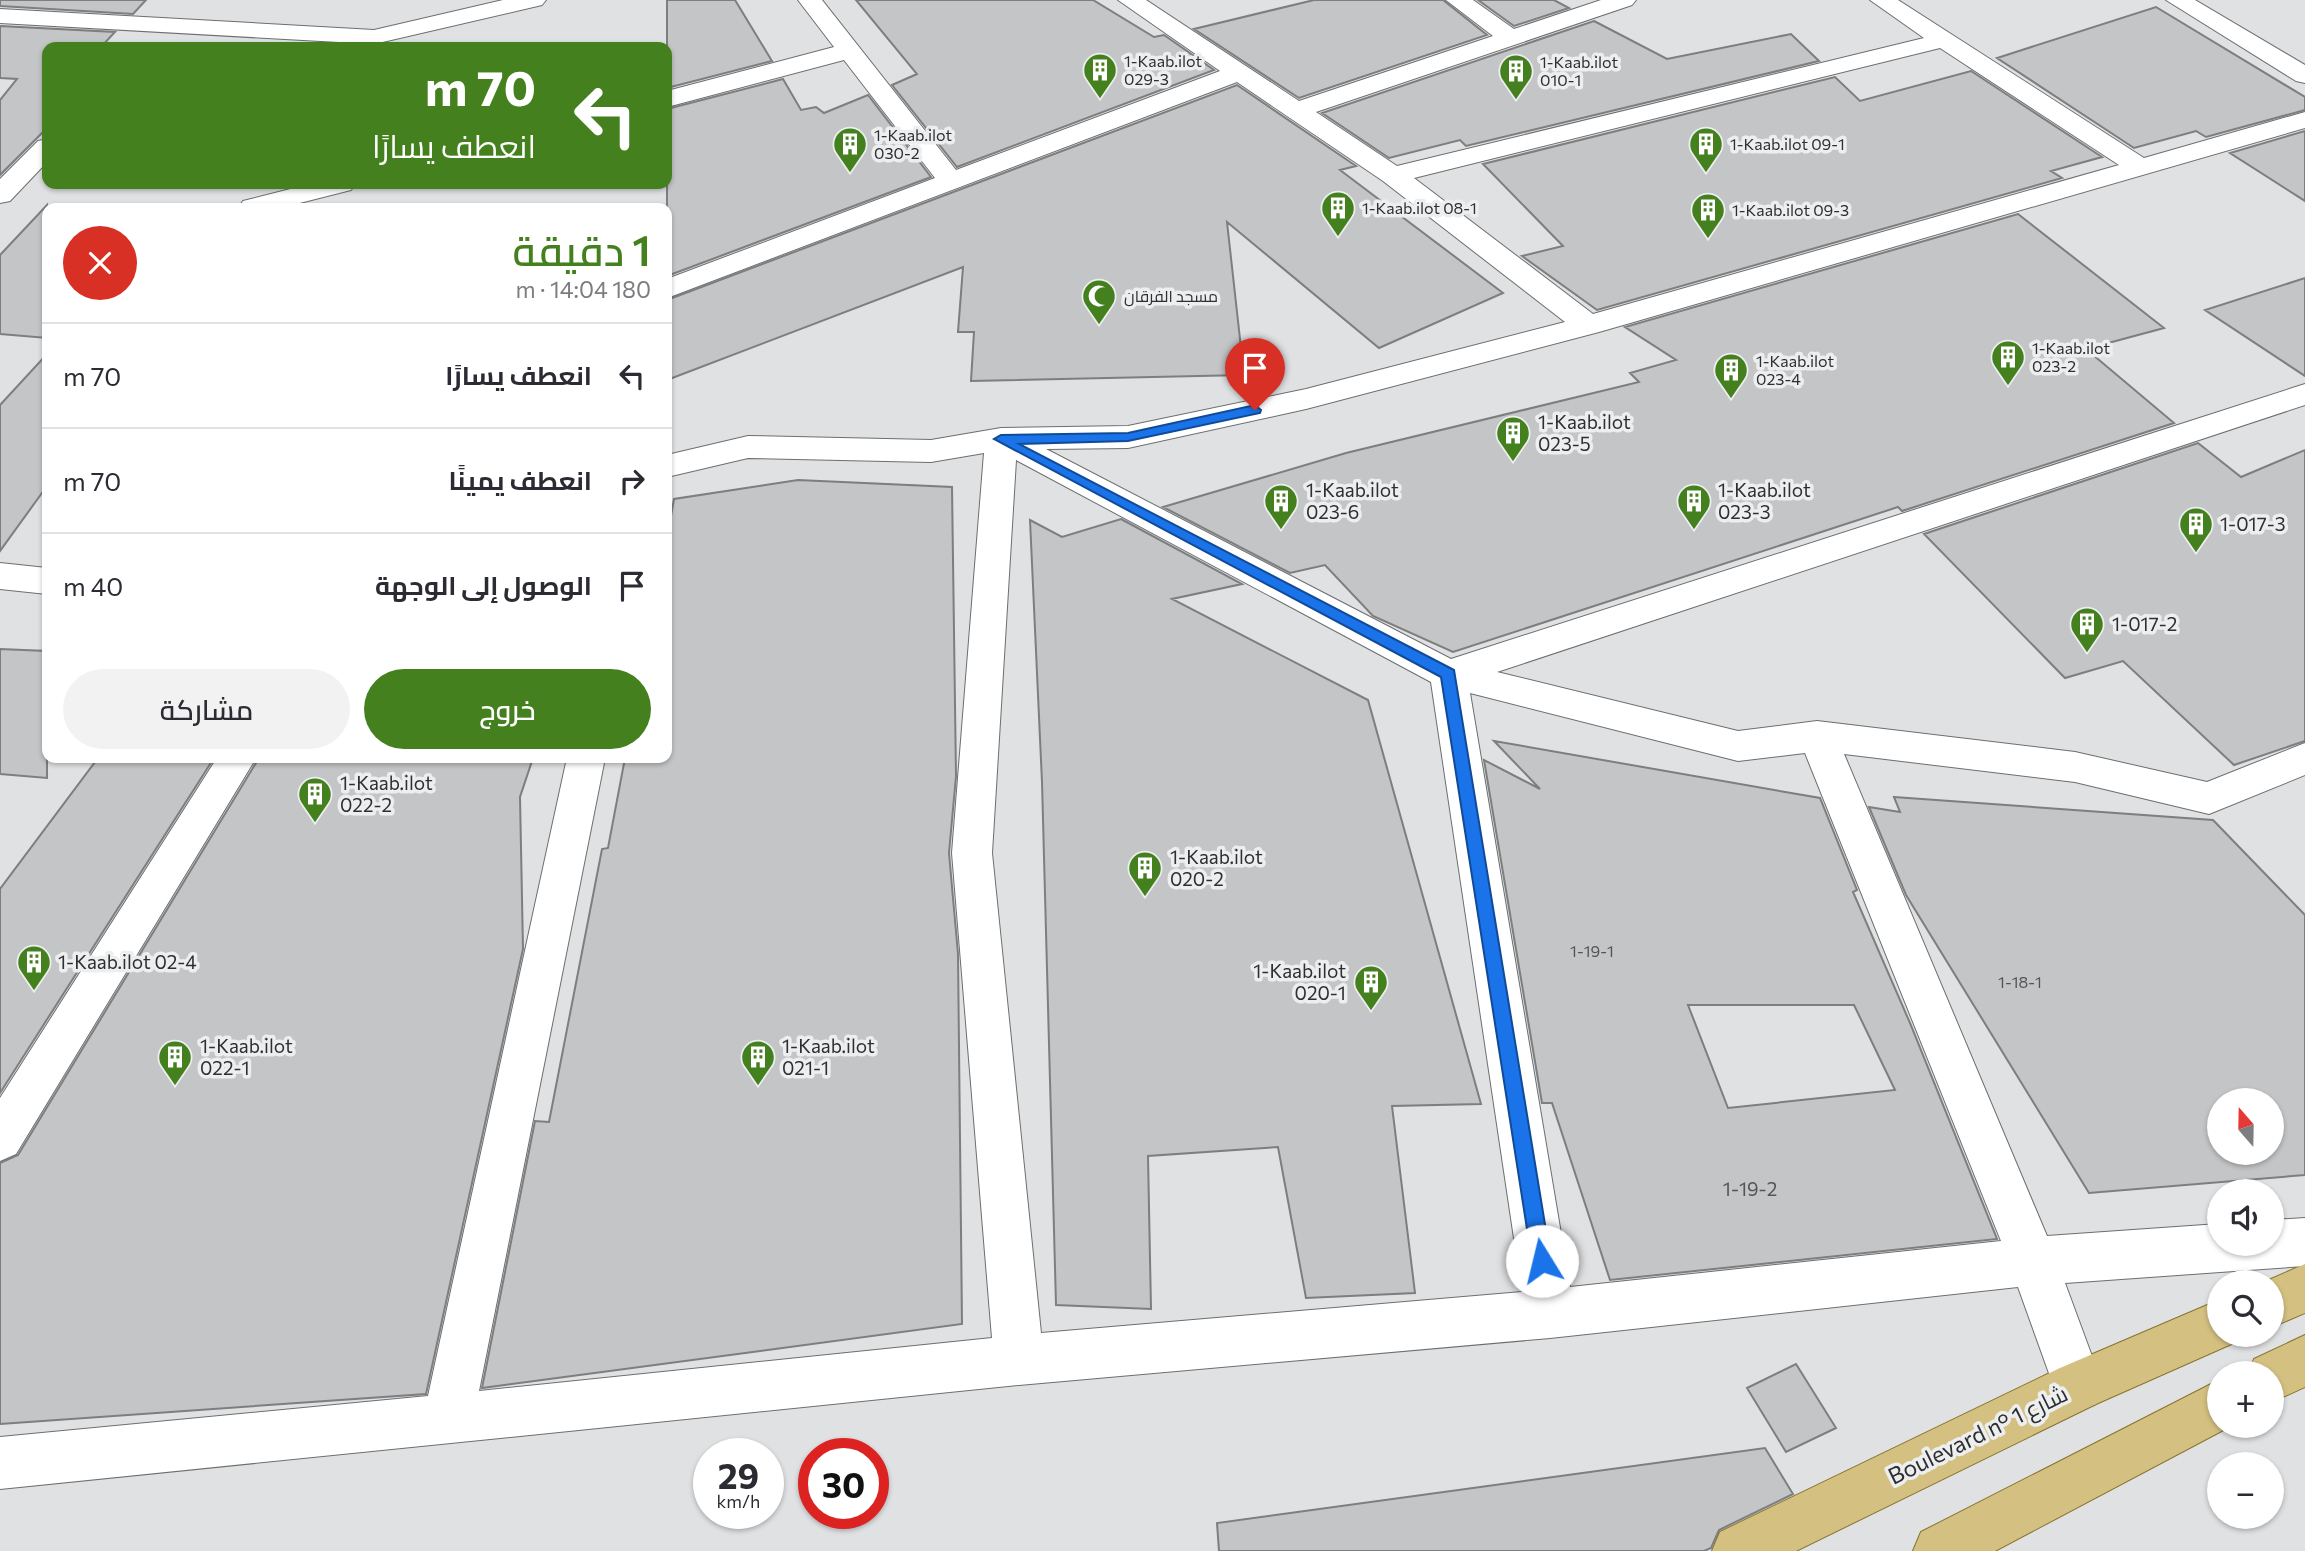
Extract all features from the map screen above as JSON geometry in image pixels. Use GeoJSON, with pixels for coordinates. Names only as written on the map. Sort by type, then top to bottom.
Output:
{"type":"FeatureCollection","features":[{"type":"Feature","properties":{"kind":"main road"},"geometry":{"type":"LineString","coordinates":[[2284,1298],[2305,1288]]}},
{"type":"Feature","properties":{"kind":"main road","name":"Boulevard n° شارع 1"},"geometry":{"type":"LineString","coordinates":[[1739,1551],[2078,1386],[2207,1330]]}},
{"type":"Feature","properties":{"kind":"main road"},"geometry":{"type":"LineString","coordinates":[[2284,1371],[2305,1360]]}},
{"type":"Feature","properties":{"kind":"main road"},"geometry":{"type":"LineString","coordinates":[[1940,1551],[2207,1411]]}},
{"type":"Feature","properties":{"kind":"street"},"geometry":{"type":"LineString","coordinates":[[150,42],[192,0]]}},
{"type":"Feature","properties":{"kind":"street"},"geometry":{"type":"LineString","coordinates":[[0,16],[166,25],[370,42],[534,0]]}},
{"type":"Feature","properties":{"kind":"street"},"geometry":{"type":"LineString","coordinates":[[810,0],[952,183]]}},
{"type":"Feature","properties":{"kind":"street"},"geometry":{"type":"LineString","coordinates":[[1130,0],[1393,175],[1588,325]]}},
{"type":"Feature","properties":{"kind":"street"},"geometry":{"type":"LineString","coordinates":[[1458,0],[1513,39]]}},
{"type":"Feature","properties":{"kind":"street"},"geometry":{"type":"LineString","coordinates":[[1295,111],[1624,0]]}},
{"type":"Feature","properties":{"kind":"street"},"geometry":{"type":"LineString","coordinates":[[1882,0],[2140,167]]}},
{"type":"Feature","properties":{"kind":"street"},"geometry":{"type":"LineString","coordinates":[[2178,0],[2305,76]]}},
{"type":"Feature","properties":{"kind":"street"},"geometry":{"type":"LineString","coordinates":[[1393,175],[1944,40]]}},
{"type":"Feature","properties":{"kind":"street"},"geometry":{"type":"LineString","coordinates":[[672,98],[849,51]]}},
{"type":"Feature","properties":{"kind":"street"},"geometry":{"type":"LineString","coordinates":[[672,287],[1241,72]]}},
{"type":"Feature","properties":{"kind":"street"},"geometry":{"type":"LineString","coordinates":[[672,465],[748,447],[931,451],[1001,439],[1128,437],[1306,398],[1588,325],[2305,120]]}},
{"type":"Feature","properties":{"kind":"street"},"geometry":{"type":"LineString","coordinates":[[0,195],[42,152]]}},
{"type":"Feature","properties":{"kind":"street"},"geometry":{"type":"LineString","coordinates":[[257,200],[315,189]]}},
{"type":"Feature","properties":{"kind":"street"},"geometry":{"type":"LineString","coordinates":[[1448,674],[2305,394]]}},
{"type":"Feature","properties":{"kind":"street"},"geometry":{"type":"LineString","coordinates":[[1001,439],[1448,674],[1738,746],[1816,736],[2075,767],[2209,798],[2305,758]]}},
{"type":"Feature","properties":{"kind":"street"},"geometry":{"type":"LineString","coordinates":[[1001,439],[972,853],[1019,1360]]}},
{"type":"Feature","properties":{"kind":"street"},"geometry":{"type":"LineString","coordinates":[[0,576],[42,580]]}},
{"type":"Feature","properties":{"kind":"street"},"geometry":{"type":"LineString","coordinates":[[1448,674],[1550,1314]]}},
{"type":"Feature","properties":{"kind":"street"},"geometry":{"type":"LineString","coordinates":[[1816,736],[2033,1261],[2078,1386]]}},
{"type":"Feature","properties":{"kind":"street"},"geometry":{"type":"LineString","coordinates":[[0,1139],[234,763]]}},
{"type":"Feature","properties":{"kind":"street"},"geometry":{"type":"LineString","coordinates":[[447,1420],[585,763]]}},
{"type":"Feature","properties":{"kind":"street"},"geometry":{"type":"LineString","coordinates":[[2284,1243],[2305,1242]]}},
{"type":"Feature","properties":{"kind":"street"},"geometry":{"type":"LineString","coordinates":[[0,1463],[447,1420],[1019,1360],[1550,1314],[2033,1261],[2207,1249]]}},
{"type":"Feature","properties":{"kind":"building"},"geometry":{"type":"Polygon","coordinates":[[[0,0],[146,0],[133,14],[0,6],[0,0]]]}},
{"type":"Feature","properties":{"kind":"building"},"geometry":{"type":"Polygon","coordinates":[[[667,0],[735,0],[772,61],[672,87],[672,42],[667,42],[667,0]]]}},
{"type":"Feature","properties":{"kind":"building"},"geometry":{"type":"Polygon","coordinates":[[[856,0],[1093,0],[1154,37],[1164,35],[1214,70],[957,167],[892,85],[917,74],[856,0]]]}},
{"type":"Feature","properties":{"kind":"building"},"geometry":{"type":"Polygon","coordinates":[[[1314,0],[1443,0],[1487,35],[1299,98],[1194,29],[1314,0]]]}},
{"type":"Feature","properties":{"kind":"building"},"geometry":{"type":"Polygon","coordinates":[[[1478,0],[1554,0],[1569,8],[1514,26],[1478,0]]]}},
{"type":"Feature","properties":{"kind":"building"},"geometry":{"type":"Polygon","coordinates":[[[2156,7],[2305,97],[2305,110],[2206,137],[2196,131],[2134,148],[1997,58],[2156,7]]]}},
{"type":"Feature","properties":{"kind":"building"},"geometry":{"type":"Polygon","coordinates":[[[1594,21],[1667,59],[1791,34],[1819,61],[1466,146],[1460,140],[1389,158],[1322,113],[1594,21]]]}},
{"type":"Feature","properties":{"kind":"building"},"geometry":{"type":"Polygon","coordinates":[[[0,26],[115,32],[106,42],[42,42],[42,133],[0,175],[0,100],[17,79],[0,78],[0,26]]]}},
{"type":"Feature","properties":{"kind":"building"},"geometry":{"type":"Polygon","coordinates":[[[1971,71],[2102,157],[2051,171],[2062,178],[1597,310],[1522,256],[1563,246],[1483,164],[1835,77],[1860,101],[1971,71]]]}},
{"type":"Feature","properties":{"kind":"building"},"geometry":{"type":"Polygon","coordinates":[[[783,79],[801,110],[816,107],[824,113],[868,95],[931,177],[672,274],[672,203],[667,203],[667,189],[672,189],[672,108],[783,79]]]}},
{"type":"Feature","properties":{"kind":"building"},"geometry":{"type":"Polygon","coordinates":[[[1237,85],[1356,166],[1340,170],[1503,293],[1379,348],[1227,222],[1244,375],[971,381],[974,332],[958,332],[963,267],[672,378],[672,298],[1237,85]]]}},
{"type":"Feature","properties":{"kind":"building"},"geometry":{"type":"Polygon","coordinates":[[[2305,131],[2305,201],[2230,153],[2305,131]]]}},
{"type":"Feature","properties":{"kind":"building"},"geometry":{"type":"Polygon","coordinates":[[[42,210],[42,338],[0,334],[0,255],[42,210]]]}},
{"type":"Feature","properties":{"kind":"building"},"geometry":{"type":"Polygon","coordinates":[[[2018,214],[2164,328],[2086,349],[2174,423],[1902,511],[1898,507],[1453,652],[1373,616],[1325,565],[1290,573],[1163,507],[1346,453],[1639,382],[1630,373],[1676,360],[1625,327],[2018,214]]]}},
{"type":"Feature","properties":{"kind":"building"},"geometry":{"type":"Polygon","coordinates":[[[2305,278],[2305,376],[2205,310],[2305,278]]]}},
{"type":"Feature","properties":{"kind":"building"},"geometry":{"type":"Polygon","coordinates":[[[42,359],[42,493],[0,551],[0,405],[42,359]]]}},
{"type":"Feature","properties":{"kind":"building"},"geometry":{"type":"Polygon","coordinates":[[[2198,443],[2241,477],[2305,450],[2305,741],[2234,765],[2123,661],[2065,678],[1924,534],[2198,443]]]}},
{"type":"Feature","properties":{"kind":"building","name":"1-Kaab.ilot 021-1"},"geometry":{"type":"Polygon","coordinates":[[[798,480],[952,487],[956,776],[949,853],[958,954],[962,1324],[482,1388],[535,1121],[549,1122],[602,849],[608,848],[624,763],[672,763],[674,499],[798,480]]]}},
{"type":"Feature","properties":{"kind":"building"},"geometry":{"type":"Polygon","coordinates":[[[1121,519],[1242,584],[1172,599],[1368,700],[1481,1104],[1392,1106],[1415,1293],[1306,1298],[1278,1147],[1148,1156],[1151,1309],[1056,1305],[1042,782],[1030,520],[1062,537],[1121,519]]]}},
{"type":"Feature","properties":{"kind":"building"},"geometry":{"type":"Polygon","coordinates":[[[0,649],[42,651],[42,763],[47,763],[47,778],[0,774],[0,649]]]}},
{"type":"Feature","properties":{"kind":"building"},"geometry":{"type":"Polygon","coordinates":[[[1494,741],[1820,798],[1857,890],[1853,892],[1910,1023],[1997,1239],[1610,1280],[1552,1103],[1542,1103],[1484,760],[1540,789],[1494,741]],[[1688,1005],[1728,1108],[1895,1090],[1854,1005],[1688,1005]]]}},
{"type":"Feature","properties":{"kind":"building","name":"1-Kaab.ilot 02-4"},"geometry":{"type":"Polygon","coordinates":[[[94,763],[211,763],[0,1093],[0,889],[94,763]]]}},
{"type":"Feature","properties":{"kind":"building","name":"1-Kaab.ilot 022-1"},"geometry":{"type":"Polygon","coordinates":[[[256,763],[531,763],[520,797],[523,949],[426,1394],[0,1424],[0,1163],[18,1155],[256,763]]]}},
{"type":"Feature","properties":{"kind":"building"},"geometry":{"type":"Polygon","coordinates":[[[1894,797],[2213,820],[2305,915],[2305,1175],[2207,1179],[2207,1183],[2089,1193],[1906,895],[1869,807],[1900,812],[1894,797]]]}},
{"type":"Feature","properties":{"kind":"building"},"geometry":{"type":"Polygon","coordinates":[[[1796,1364],[1836,1428],[1786,1452],[1747,1388],[1796,1364]]]}},
{"type":"Feature","properties":{"kind":"building"},"geometry":{"type":"Polygon","coordinates":[[[1765,1448],[1793,1494],[1719,1530],[1711,1548],[1704,1551],[1219,1551],[1217,1523],[1765,1448]]]}},
{"type":"Feature","properties":{"kind":"place","name":"1-Kaab.ilot 029-3"},"geometry":{"type":"Point","coordinates":[1100,100]}},
{"type":"Feature","properties":{"kind":"place","name":"1-Kaab.ilot 010-1"},"geometry":{"type":"Point","coordinates":[1516,101]}},
{"type":"Feature","properties":{"kind":"place","name":"1-Kaab.ilot 030-2"},"geometry":{"type":"Point","coordinates":[850,174]}},
{"type":"Feature","properties":{"kind":"place","name":"1-Kaab.ilot 09-1"},"geometry":{"type":"Point","coordinates":[1706,174]}},
{"type":"Feature","properties":{"kind":"place","name":"1-Kaab.ilot 08-1"},"geometry":{"type":"Point","coordinates":[1338,238]}},
{"type":"Feature","properties":{"kind":"place","name":"1-Kaab.ilot 09-3"},"geometry":{"type":"Point","coordinates":[1708,240]}},
{"type":"Feature","properties":{"kind":"place","name":"مسجد الفرقان"},"geometry":{"type":"Point","coordinates":[1099,326]}},
{"type":"Feature","properties":{"kind":"place","name":"1-Kaab.ilot 023-2"},"geometry":{"type":"Point","coordinates":[2008,387]}},
{"type":"Feature","properties":{"kind":"place","name":"1-Kaab.ilot 023-4"},"geometry":{"type":"Point","coordinates":[1731,400]}},
{"type":"Feature","properties":{"kind":"place","name":"1-Kaab.ilot 023-5"},"geometry":{"type":"Point","coordinates":[1513,463]}},
{"type":"Feature","properties":{"kind":"place","name":"1-Kaab.ilot 023-6"},"geometry":{"type":"Point","coordinates":[1281,531]}},
{"type":"Feature","properties":{"kind":"place","name":"1-Kaab.ilot 023-3"},"geometry":{"type":"Point","coordinates":[1694,531]}},
{"type":"Feature","properties":{"kind":"place","name":"1-017-3"},"geometry":{"type":"Point","coordinates":[2196,554]}},
{"type":"Feature","properties":{"kind":"place","name":"1-017-2"},"geometry":{"type":"Point","coordinates":[2087,654]}},
{"type":"Feature","properties":{"kind":"place","name":"1-Kaab.ilot 022-2"},"geometry":{"type":"Point","coordinates":[315,824]}},
{"type":"Feature","properties":{"kind":"place","name":"1-Kaab.ilot 020-2"},"geometry":{"type":"Point","coordinates":[1145,898]}},
{"type":"Feature","properties":{"kind":"place","name":"1-Kaab.ilot 02-4"},"geometry":{"type":"Point","coordinates":[34,992]}},
{"type":"Feature","properties":{"kind":"place","name":"1-Kaab.ilot 020-1"},"geometry":{"type":"Point","coordinates":[1371,1012]}},
{"type":"Feature","properties":{"kind":"place","name":"1-Kaab.ilot 022-1"},"geometry":{"type":"Point","coordinates":[175,1087]}},
{"type":"Feature","properties":{"kind":"place","name":"1-Kaab.ilot 021-1"},"geometry":{"type":"Point","coordinates":[758,1087]}},
{"type":"Feature","properties":{"kind":"route"},"geometry":{"type":"LineString","coordinates":[[1255,410],[1128,437],[1001,439],[1448,674],[1542,1261]]}}]}
